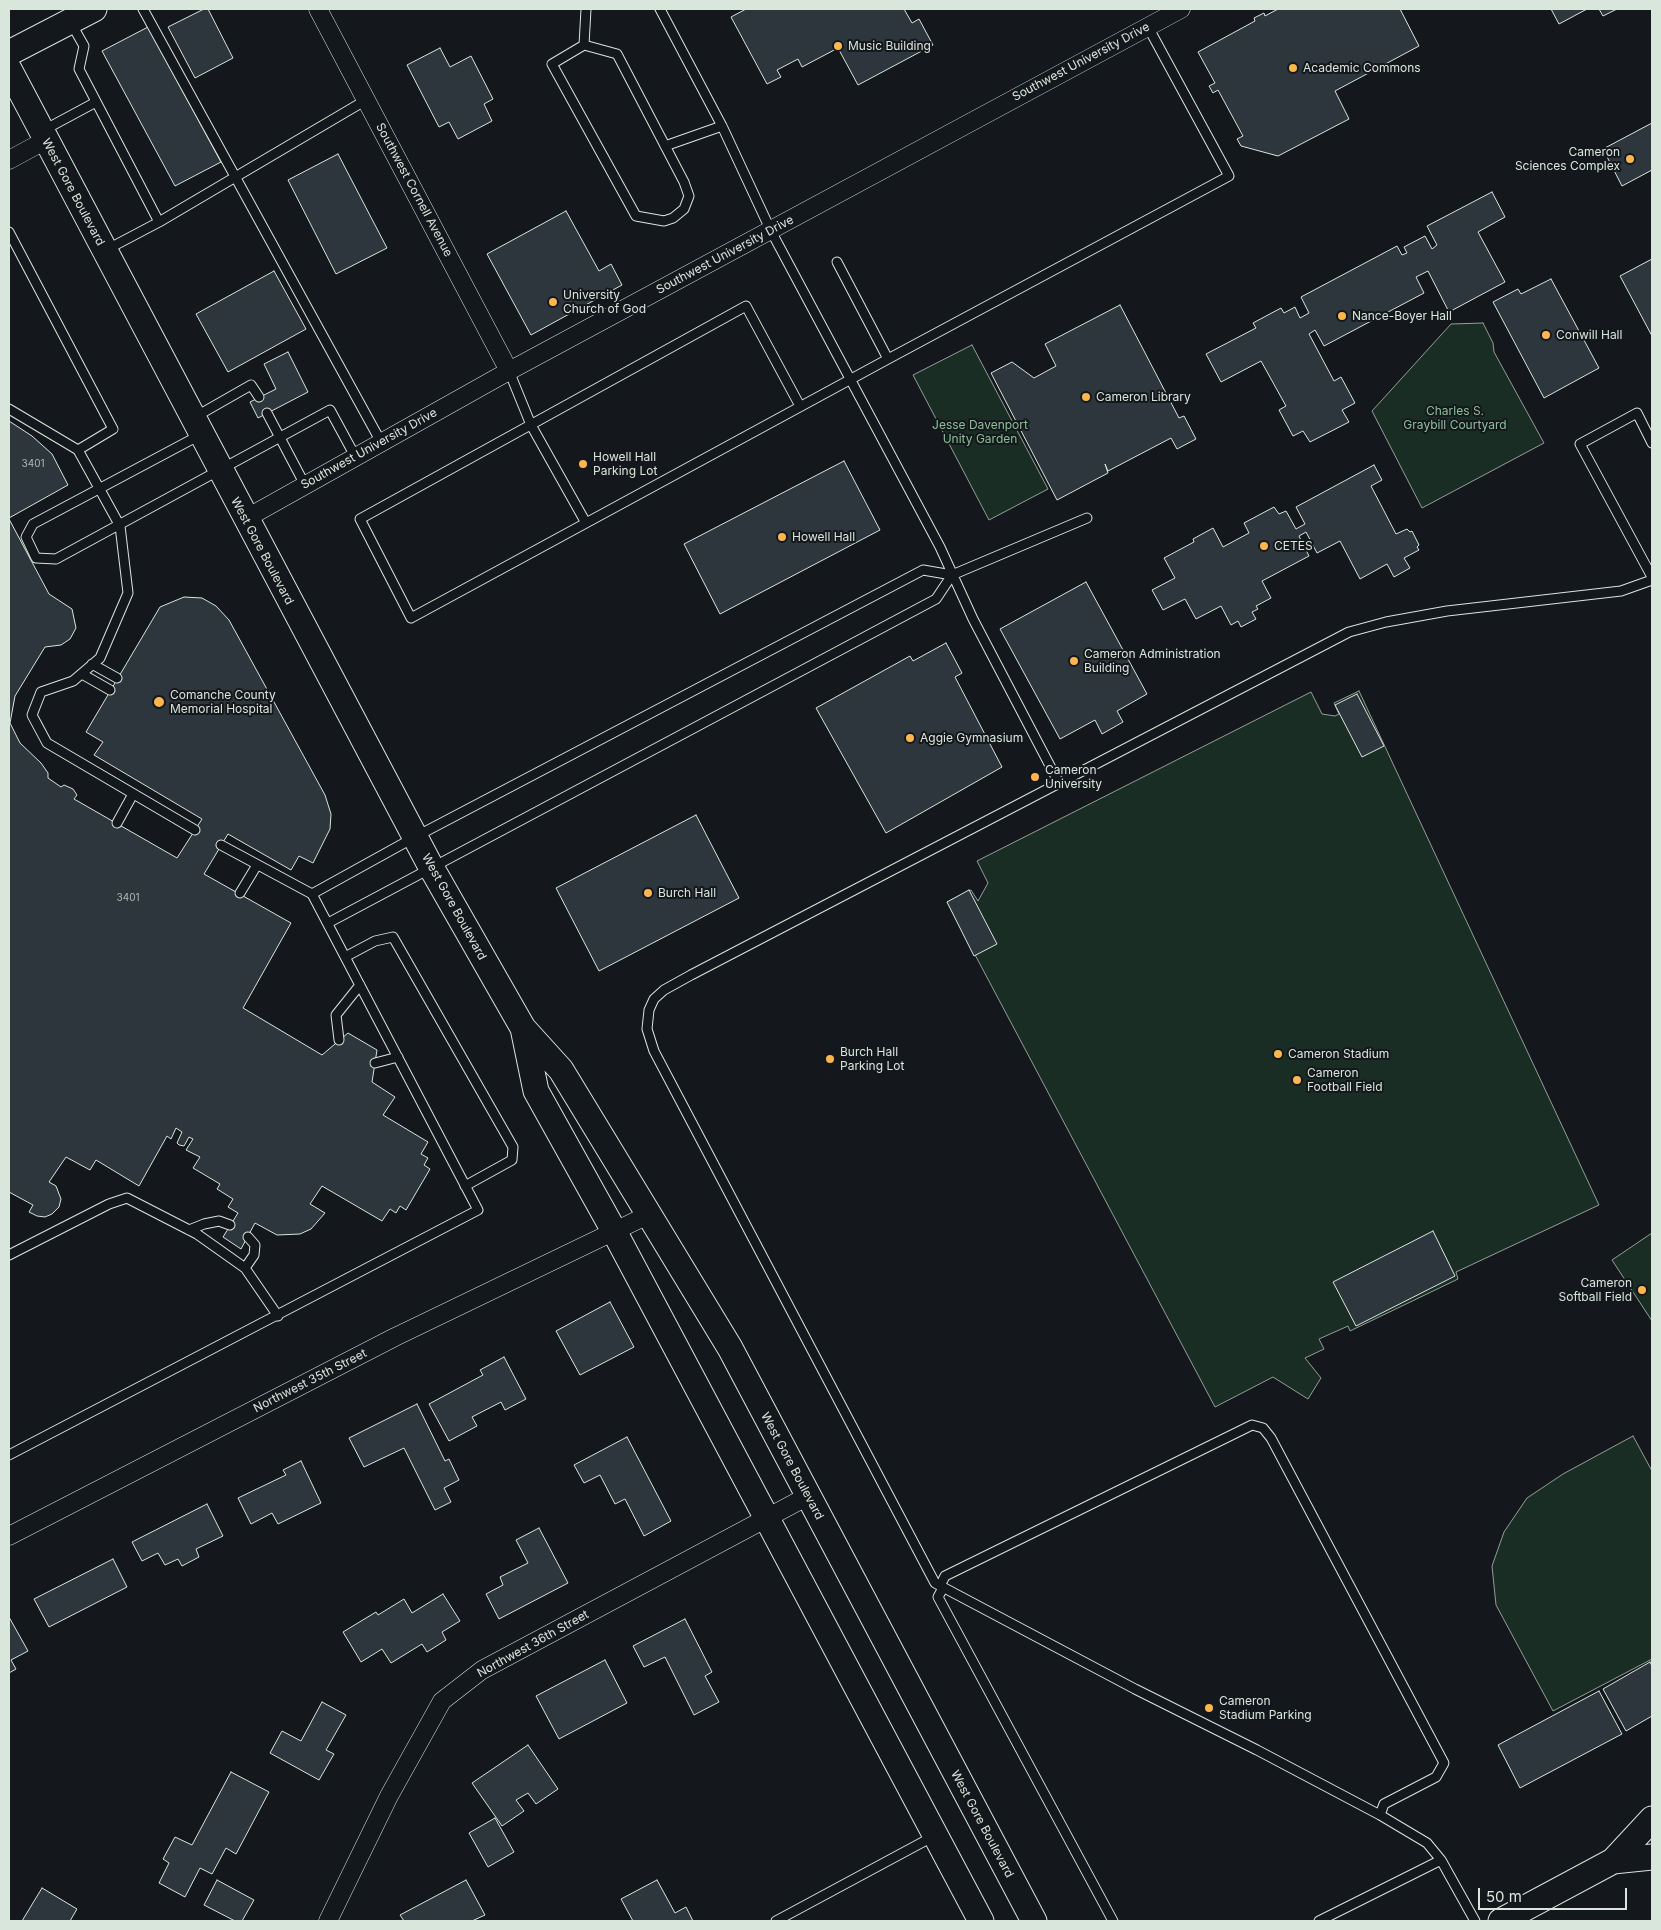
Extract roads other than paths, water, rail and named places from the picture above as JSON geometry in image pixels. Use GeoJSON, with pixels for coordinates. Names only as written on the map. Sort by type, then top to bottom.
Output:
{"type":"FeatureCollection","features":[{"type":"Feature","properties":{"kind":"main road"},"geometry":{"type":"LineString","coordinates":[[9,53],[94,9]]}},
{"type":"Feature","properties":{"kind":"main road","name":"West Gore Boulevard"},"geometry":{"type":"LineString","coordinates":[[9,69],[219,470],[431,867],[522,1028],[561,1070],[730,1348],[1034,1921]]}},
{"type":"Feature","properties":{"kind":"main road","name":"West Gore Boulevard"},"geometry":{"type":"LineString","coordinates":[[522,1028],[536,1091],[614,1231],[934,1836],[981,1921]]}},
{"type":"Feature","properties":{"kind":"main road"},"geometry":{"type":"LineString","coordinates":[[1501,1921],[1613,1861],[1652,1819]]}},
{"type":"Feature","properties":{"kind":"main road"},"geometry":{"type":"LineString","coordinates":[[1613,1861],[1652,1857]]}},
{"type":"Feature","properties":{"kind":"street","name":"Southwest Cornell Avenue"},"geometry":{"type":"LineString","coordinates":[[318,9],[509,370]]}},
{"type":"Feature","properties":{"kind":"street","name":"Southwest University Drive"},"geometry":{"type":"LineString","coordinates":[[245,518],[509,370],[1181,9]]}},
{"type":"Feature","properties":{"kind":"street"},"geometry":{"type":"LineString","coordinates":[[9,160],[44,136]]}},
{"type":"Feature","properties":{"kind":"street","name":"Northwest 35th Street"},"geometry":{"type":"LineString","coordinates":[[9,1536],[395,1337],[648,1215]]}},
{"type":"Feature","properties":{"kind":"street","name":"Northwest 36th Street"},"geometry":{"type":"LineString","coordinates":[[328,1921],[388,1796],[442,1701],[482,1670],[808,1496]]}},
{"type":"Feature","properties":{"kind":"lane"},"geometry":{"type":"LineString","coordinates":[[143,9],[381,442]]}},
{"type":"Feature","properties":{"kind":"lane"},"geometry":{"type":"LineString","coordinates":[[584,45],[586,9]]}},
{"type":"Feature","properties":{"kind":"lane"},"geometry":{"type":"LineString","coordinates":[[660,9],[722,126],[770,231],[940,547],[952,575],[1059,783]]}},
{"type":"Feature","properties":{"kind":"lane"},"geometry":{"type":"LineString","coordinates":[[70,21],[84,46],[79,69],[159,222]]}},
{"type":"Feature","properties":{"kind":"lane"},"geometry":{"type":"LineString","coordinates":[[800,406],[746,306],[360,519],[411,618],[586,523],[800,406],[850,378],[1229,176],[1148,27]]}},
{"type":"Feature","properties":{"kind":"lane"},"geometry":{"type":"LineString","coordinates":[[584,45],[617,54],[684,182],[689,196],[684,209],[664,221],[636,216],[552,64],[584,45]]}},
{"type":"Feature","properties":{"kind":"lane"},"geometry":{"type":"LineString","coordinates":[[104,251],[159,222],[234,176],[366,100]]}},
{"type":"Feature","properties":{"kind":"lane"},"geometry":{"type":"LineString","coordinates":[[44,136],[96,102]]}},
{"type":"Feature","properties":{"kind":"lane"},"geometry":{"type":"LineString","coordinates":[[666,146],[722,126]]}},
{"type":"Feature","properties":{"kind":"lane"},"geometry":{"type":"LineString","coordinates":[[9,232],[113,429],[78,450]]}},
{"type":"Feature","properties":{"kind":"lane"},"geometry":{"type":"LineString","coordinates":[[837,262],[888,359]]}},
{"type":"Feature","properties":{"kind":"lane"},"geometry":{"type":"LineString","coordinates":[[509,370],[530,425],[586,523]]}},
{"type":"Feature","properties":{"kind":"lane"},"geometry":{"type":"LineString","coordinates":[[259,398],[252,385],[196,426],[99,488],[33,524],[26,537],[36,558],[56,559],[120,526],[330,410],[355,456]]}},
{"type":"Feature","properties":{"kind":"lane"},"geometry":{"type":"LineString","coordinates":[[9,409],[78,450],[120,526],[128,593],[100,658],[73,680],[40,692],[32,715],[47,743],[195,830]]}},
{"type":"Feature","properties":{"kind":"lane"},"geometry":{"type":"LineString","coordinates":[[267,413],[305,485]]}},
{"type":"Feature","properties":{"kind":"lane"},"geometry":{"type":"LineString","coordinates":[[1475,1921],[1441,1860],[1427,1844],[1380,1815],[941,1587],[930,1576],[654,1051],[647,1029],[649,1010],[654,999],[664,990],[691,975],[1349,632],[1447,611],[1621,591],[1652,578],[1580,444],[1637,413],[1652,443]]}},
{"type":"Feature","properties":{"kind":"lane"},"geometry":{"type":"LineString","coordinates":[[312,894],[415,837],[923,570],[952,575],[1087,518]]}},
{"type":"Feature","properties":{"kind":"lane"},"geometry":{"type":"LineString","coordinates":[[328,923],[936,599],[952,575]]}},
{"type":"Feature","properties":{"kind":"lane"},"geometry":{"type":"LineString","coordinates":[[92,664],[117,678]]}},
{"type":"Feature","properties":{"kind":"lane"},"geometry":{"type":"LineString","coordinates":[[82,674],[110,690]]}},
{"type":"Feature","properties":{"kind":"lane"},"geometry":{"type":"LineString","coordinates":[[117,823],[133,794]]}},
{"type":"Feature","properties":{"kind":"lane"},"geometry":{"type":"LineString","coordinates":[[9,1455],[478,1210],[312,894],[221,845]]}},
{"type":"Feature","properties":{"kind":"lane"},"geometry":{"type":"LineString","coordinates":[[240,893],[257,865]]}},
{"type":"Feature","properties":{"kind":"lane"},"geometry":{"type":"LineString","coordinates":[[346,956],[375,941],[393,937],[513,1148],[512,1160],[465,1186]]}},
{"type":"Feature","properties":{"kind":"lane"},"geometry":{"type":"LineString","coordinates":[[340,1040],[336,1014],[360,984]]}},
{"type":"Feature","properties":{"kind":"lane"},"geometry":{"type":"LineString","coordinates":[[374,1063],[398,1057]]}},
{"type":"Feature","properties":{"kind":"lane"},"geometry":{"type":"LineString","coordinates":[[9,1255],[109,1204],[127,1198],[189,1230],[246,1268],[278,1316]]}},
{"type":"Feature","properties":{"kind":"lane"},"geometry":{"type":"LineString","coordinates":[[189,1230],[219,1221],[230,1225]]}},
{"type":"Feature","properties":{"kind":"lane"},"geometry":{"type":"LineString","coordinates":[[246,1268],[254,1255],[255,1246],[248,1237]]}},
{"type":"Feature","properties":{"kind":"lane"},"geometry":{"type":"LineString","coordinates":[[1113,1921],[938,1597],[945,1576],[1252,1425],[1263,1428],[1272,1438],[1444,1763],[1436,1777],[1384,1804],[1380,1815]]}},
{"type":"Feature","properties":{"kind":"lane"},"geometry":{"type":"LineString","coordinates":[[776,1921],[934,1836]]}},
{"type":"Feature","properties":{"kind":"lane"},"geometry":{"type":"LineString","coordinates":[[1319,1921],[1441,1860]]}},
{"type":"Feature","properties":{"kind":"place","name":"Music Building"},"geometry":{"type":"Point","coordinates":[838,46]}},
{"type":"Feature","properties":{"kind":"place","name":"Academic Commons"},"geometry":{"type":"Point","coordinates":[1293,68]}},
{"type":"Feature","properties":{"kind":"place","name":"Cameron Sciences Complex"},"geometry":{"type":"Point","coordinates":[1630,159]}},
{"type":"Feature","properties":{"kind":"place","name":"University Church of God"},"geometry":{"type":"Point","coordinates":[553,302]}},
{"type":"Feature","properties":{"kind":"place","name":"Nance-Boyer Hall"},"geometry":{"type":"Point","coordinates":[1342,316]}},
{"type":"Feature","properties":{"kind":"place","name":"Conwill Hall"},"geometry":{"type":"Point","coordinates":[1546,335]}},
{"type":"Feature","properties":{"kind":"place","name":"Cameron Library"},"geometry":{"type":"Point","coordinates":[1086,397]}},
{"type":"Feature","properties":{"kind":"place","name":"Howell Hall Parking Lot"},"geometry":{"type":"Point","coordinates":[583,464]}},
{"type":"Feature","properties":{"kind":"place","name":"Howell Hall"},"geometry":{"type":"Point","coordinates":[782,537]}},
{"type":"Feature","properties":{"kind":"place","name":"CETES"},"geometry":{"type":"Point","coordinates":[1264,546]}},
{"type":"Feature","properties":{"kind":"place","name":"Cameron Administration Building"},"geometry":{"type":"Point","coordinates":[1074,661]}},
{"type":"Feature","properties":{"kind":"place","name":"Comanche County Memorial Hospital"},"geometry":{"type":"Point","coordinates":[159,702]}},
{"type":"Feature","properties":{"kind":"place","name":"Aggie Gymnasium"},"geometry":{"type":"Point","coordinates":[910,738]}},
{"type":"Feature","properties":{"kind":"place","name":"Cameron University"},"geometry":{"type":"Point","coordinates":[1035,777]}},
{"type":"Feature","properties":{"kind":"place","name":"Burch Hall"},"geometry":{"type":"Point","coordinates":[648,893]}},
{"type":"Feature","properties":{"kind":"place","name":"Cameron Stadium"},"geometry":{"type":"Point","coordinates":[1278,1054]}},
{"type":"Feature","properties":{"kind":"place","name":"Burch Hall Parking Lot"},"geometry":{"type":"Point","coordinates":[830,1059]}},
{"type":"Feature","properties":{"kind":"place","name":"Cameron Football Field"},"geometry":{"type":"Point","coordinates":[1297,1080]}},
{"type":"Feature","properties":{"kind":"place","name":"Cameron Softball Field"},"geometry":{"type":"Point","coordinates":[1642,1290]}},
{"type":"Feature","properties":{"kind":"place","name":"Cameron Stadium Parking"},"geometry":{"type":"Point","coordinates":[1209,1708]}},
{"type":"Feature","properties":{"kind":"park label","name":"Charles S. Graybill Courtyard"},"geometry":{"type":"Point","coordinates":[1455,418]}},
{"type":"Feature","properties":{"kind":"park label","name":"Jesse Davenport Unity Garden"},"geometry":{"type":"Point","coordinates":[980,432]}}]}
